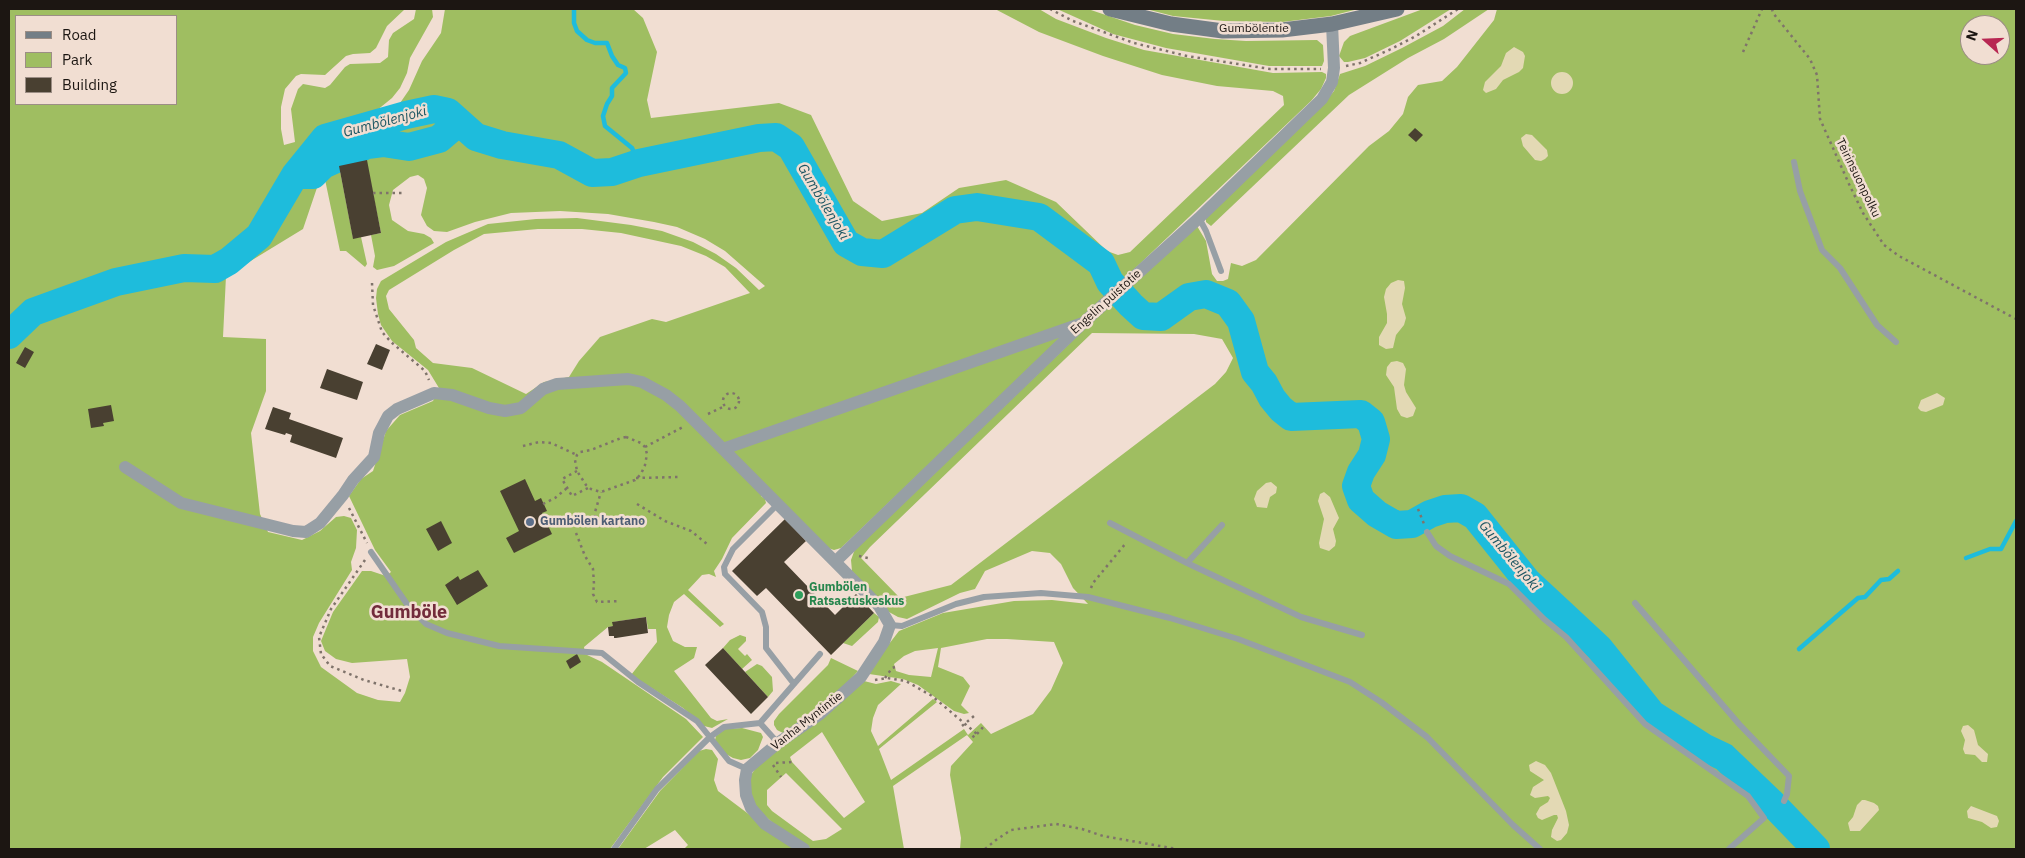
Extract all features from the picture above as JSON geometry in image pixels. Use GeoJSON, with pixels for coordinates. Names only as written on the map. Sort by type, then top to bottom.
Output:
{"type":"FeatureCollection","features":[{"type":"Feature","properties":{"kind":"main road","name":"Gumbölentie"},"geometry":{"type":"LineString","coordinates":[[1110,9],[1171,24],[1222,31],[1282,30],[1332,24],[1397,9]]}},
{"type":"Feature","properties":{"kind":"street","name":"Engelin puistotie"},"geometry":{"type":"LineString","coordinates":[[836,561],[1083,323],[1199,218],[1322,99],[1332,82],[1334,68],[1332,24]]}},
{"type":"Feature","properties":{"kind":"street"},"geometry":{"type":"LineString","coordinates":[[723,449],[1083,323]]}},
{"type":"Feature","properties":{"kind":"street"},"geometry":{"type":"LineString","coordinates":[[125,467],[181,503],[293,532],[306,532],[320,523],[353,480],[374,457],[379,433],[388,416],[397,409],[434,393],[452,395],[489,408],[505,411],[521,408],[543,388],[557,384],[628,380],[642,382],[655,388],[680,406],[880,606],[890,624]]}},
{"type":"Feature","properties":{"kind":"street","name":"Vanha Myntintie"},"geometry":{"type":"LineString","coordinates":[[747,769],[778,743],[820,714],[861,677],[884,642],[890,624]]}},
{"type":"Feature","properties":{"kind":"street"},"geometry":{"type":"LineString","coordinates":[[747,769],[745,780],[746,795],[751,808],[765,824],[804,849]]}},
{"type":"Feature","properties":{"kind":"lane"},"geometry":{"type":"LineString","coordinates":[[1794,162],[1800,191],[1822,250],[1840,268],[1877,325],[1896,342]]}},
{"type":"Feature","properties":{"kind":"lane"},"geometry":{"type":"LineString","coordinates":[[1199,218],[1222,270]]}},
{"type":"Feature","properties":{"kind":"lane"},"geometry":{"type":"LineString","coordinates":[[778,504],[733,549],[724,567],[725,574],[762,612],[766,627],[766,648],[794,684]]}},
{"type":"Feature","properties":{"kind":"lane"},"geometry":{"type":"LineString","coordinates":[[1110,523],[1187,563],[1301,617],[1362,634]]}},
{"type":"Feature","properties":{"kind":"lane"},"geometry":{"type":"LineString","coordinates":[[1187,563],[1222,525]]}},
{"type":"Feature","properties":{"kind":"lane"},"geometry":{"type":"LineString","coordinates":[[1427,532],[1436,546],[1450,556],[1509,584],[1544,619],[1566,637],[1645,724],[1748,796],[1764,818],[1729,849]]}},
{"type":"Feature","properties":{"kind":"lane"},"geometry":{"type":"LineString","coordinates":[[371,552],[409,606],[426,624],[447,633],[499,646],[602,652],[638,682],[697,721],[729,761],[747,769]]}},
{"type":"Feature","properties":{"kind":"lane"},"geometry":{"type":"LineString","coordinates":[[890,624],[902,626],[956,604],[984,598],[1041,593],[1088,597],[1170,618],[1238,639],[1350,682],[1381,702],[1426,737],[1540,849]]}},
{"type":"Feature","properties":{"kind":"lane"},"geometry":{"type":"LineString","coordinates":[[1635,604],[1739,724],[1788,776],[1787,794],[1784,801]]}},
{"type":"Feature","properties":{"kind":"lane"},"geometry":{"type":"LineString","coordinates":[[614,849],[657,790],[710,737],[724,728],[760,723],[820,654]]}},
{"type":"Feature","properties":{"kind":"lane"},"geometry":{"type":"LineString","coordinates":[[760,723],[778,743]]}},
{"type":"Feature","properties":{"kind":"path"},"geometry":{"type":"LineString","coordinates":[[1050,9],[1074,21],[1134,43],[1187,56],[1270,69],[1308,70],[1334,68],[1360,62],[1416,36],[1458,9]]}},
{"type":"Feature","properties":{"kind":"path"},"geometry":{"type":"LineString","coordinates":[[1743,52],[1762,9]]}},
{"type":"Feature","properties":{"kind":"path","name":"Teirinsuonpolku"},"geometry":{"type":"LineString","coordinates":[[1772,9],[1773,13],[1810,59],[1817,75],[1820,119],[1852,192],[1884,245],[1898,256],[2016,319]]}},
{"type":"Feature","properties":{"kind":"path"},"geometry":{"type":"LineString","coordinates":[[374,193],[404,193]]}},
{"type":"Feature","properties":{"kind":"path"},"geometry":{"type":"LineString","coordinates":[[372,283],[373,305],[382,332],[425,372],[434,393]]}},
{"type":"Feature","properties":{"kind":"path"},"geometry":{"type":"LineString","coordinates":[[728,394],[737,396],[739,400],[736,407],[732,409],[725,406],[724,401],[728,394]]}},
{"type":"Feature","properties":{"kind":"path"},"geometry":{"type":"LineString","coordinates":[[523,446],[539,442],[551,443],[577,455],[621,438],[632,439],[641,443],[647,454],[645,465],[636,478]]}},
{"type":"Feature","properties":{"kind":"path"},"geometry":{"type":"LineString","coordinates":[[577,455],[575,460],[577,471],[588,488],[601,492],[619,487],[636,478],[678,477]]}},
{"type":"Feature","properties":{"kind":"path"},"geometry":{"type":"LineString","coordinates":[[577,471],[562,479],[572,496],[588,488]]}},
{"type":"Feature","properties":{"kind":"path"},"geometry":{"type":"LineString","coordinates":[[543,504],[568,488]]}},
{"type":"Feature","properties":{"kind":"path"},"geometry":{"type":"LineString","coordinates":[[595,524],[595,512],[601,492]]}},
{"type":"Feature","properties":{"kind":"path"},"geometry":{"type":"LineString","coordinates":[[343,495],[371,552],[331,609],[319,637],[321,654],[330,666],[364,680],[402,691]]}},
{"type":"Feature","properties":{"kind":"path"},"geometry":{"type":"LineString","coordinates":[[637,504],[664,521],[691,532],[707,544]]}},
{"type":"Feature","properties":{"kind":"path"},"geometry":{"type":"LineString","coordinates":[[1418,509],[1427,532]]}},
{"type":"Feature","properties":{"kind":"path"},"geometry":{"type":"LineString","coordinates":[[576,533],[585,556],[593,569],[593,594],[597,602],[620,601]]}},
{"type":"Feature","properties":{"kind":"path"},"geometry":{"type":"LineString","coordinates":[[1088,597],[1094,583],[1133,535]]}},
{"type":"Feature","properties":{"kind":"path"},"geometry":{"type":"LineString","coordinates":[[884,679],[892,668],[895,667]]}},
{"type":"Feature","properties":{"kind":"path"},"geometry":{"type":"LineString","coordinates":[[861,677],[870,681],[884,679],[906,681],[932,696],[977,734]]}},
{"type":"Feature","properties":{"kind":"path"},"geometry":{"type":"LineString","coordinates":[[962,726],[974,716]]}},
{"type":"Feature","properties":{"kind":"path"},"geometry":{"type":"LineString","coordinates":[[970,738],[977,734],[984,726]]}},
{"type":"Feature","properties":{"kind":"path"},"geometry":{"type":"LineString","coordinates":[[772,764],[792,762]]}},
{"type":"Feature","properties":{"kind":"path"},"geometry":{"type":"LineString","coordinates":[[985,849],[1011,830],[1056,824],[1082,829],[1103,836],[1177,849]]}},
{"type":"Feature","properties":{"kind":"green space"},"geometry":{"type":"Polygon","coordinates":[[[9,9],[405,9],[387,26],[376,48],[370,53],[346,56],[325,75],[301,74],[296,76],[285,89],[281,107],[281,129],[284,145],[295,142],[291,109],[298,89],[303,84],[325,88],[350,64],[380,63],[388,57],[389,40],[393,33],[414,19],[416,9],[432,9],[433,17],[410,58],[407,73],[400,88],[392,98],[376,111],[380,117],[398,106],[409,90],[422,61],[441,33],[445,9],[633,9],[643,18],[657,52],[647,100],[651,118],[779,103],[811,115],[853,201],[882,221],[922,213],[959,188],[1006,180],[1056,202],[1107,251],[1118,255],[1130,252],[1284,105],[1283,96],[1273,91],[1217,86],[1162,75],[1103,56],[1039,32],[995,9],[1039,9],[1056,19],[1144,50],[1273,73],[1322,72],[1326,74],[1321,89],[1311,101],[841,548],[834,550],[825,547],[766,491],[761,496],[765,499],[766,503],[732,538],[714,571],[716,577],[709,574],[702,575],[688,590],[724,624],[720,627],[684,594],[674,602],[667,627],[673,641],[685,647],[697,647],[694,658],[674,671],[711,718],[717,721],[728,719],[712,728],[704,726],[683,708],[631,675],[657,642],[656,629],[648,629],[646,617],[613,622],[613,626],[608,627],[584,647],[585,654],[602,662],[686,719],[703,737],[663,777],[610,849],[9,849],[9,9]],[[366,160],[339,166],[353,238],[361,237],[367,264],[365,267],[346,251],[340,251],[323,170],[303,229],[226,276],[223,337],[266,339],[266,391],[251,433],[260,514],[268,532],[302,540],[320,531],[336,517],[344,516],[351,518],[357,530],[356,548],[351,562],[352,570],[319,623],[313,637],[313,651],[321,667],[357,693],[378,700],[400,702],[410,677],[407,659],[352,663],[336,659],[325,651],[321,641],[333,612],[362,571],[371,571],[386,576],[391,572],[375,550],[349,496],[361,479],[373,471],[386,431],[400,415],[433,401],[439,388],[428,370],[392,341],[381,325],[376,298],[377,289],[381,281],[446,242],[488,224],[536,219],[577,218],[662,231],[693,242],[716,254],[736,268],[759,290],[765,286],[725,251],[705,239],[677,227],[608,214],[560,211],[511,213],[475,222],[447,232],[434,231],[427,226],[421,215],[427,188],[424,179],[418,175],[410,177],[393,190],[389,205],[392,220],[408,231],[424,234],[431,238],[434,243],[394,266],[377,270],[373,267],[375,256],[371,235],[381,233],[366,160]],[[538,229],[484,234],[389,290],[386,296],[389,309],[414,340],[416,348],[433,363],[472,368],[526,394],[544,382],[569,377],[579,361],[600,337],[652,319],[666,322],[750,293],[725,267],[706,256],[681,246],[621,233],[582,229],[538,229]]]}},
{"type":"Feature","properties":{"kind":"green space"},"geometry":{"type":"Polygon","coordinates":[[[1057,9],[1088,9],[1135,25],[1173,34],[1246,41],[1317,40],[1323,45],[1324,61],[1322,66],[1269,66],[1166,48],[1113,34],[1057,9]]]}},
{"type":"Feature","properties":{"kind":"green space"},"geometry":{"type":"Polygon","coordinates":[[[1146,9],[1358,9],[1331,16],[1282,22],[1224,21],[1173,16],[1146,9]]]}},
{"type":"Feature","properties":{"kind":"green space"},"geometry":{"type":"Polygon","coordinates":[[[1423,9],[1451,9],[1400,41],[1365,58],[1344,62],[1339,56],[1344,42],[1350,36],[1423,9]]]}},
{"type":"Feature","properties":{"kind":"green space"},"geometry":{"type":"Polygon","coordinates":[[[1465,9],[1489,9],[1444,39],[1408,58],[1349,95],[1211,226],[1206,222],[1206,215],[1320,108],[1334,91],[1340,74],[1365,66],[1402,48],[1443,26],[1465,9]]]}},
{"type":"Feature","properties":{"kind":"green space"},"geometry":{"type":"Polygon","coordinates":[[[1497,9],[2016,9],[2016,849],[960,849],[961,838],[950,775],[951,766],[973,742],[967,735],[893,786],[904,849],[812,849],[789,838],[750,802],[751,775],[757,766],[864,681],[876,684],[891,681],[901,684],[878,705],[873,718],[871,731],[878,746],[933,699],[937,702],[879,749],[891,780],[964,729],[968,735],[981,723],[991,734],[1033,714],[1051,690],[1063,663],[1054,642],[987,639],[941,648],[938,667],[963,677],[970,686],[961,705],[969,713],[964,714],[954,711],[918,685],[903,679],[869,674],[879,657],[899,631],[943,613],[1014,601],[1052,600],[1088,604],[1073,588],[1061,564],[1050,553],[1032,551],[985,571],[975,589],[960,593],[907,619],[898,617],[889,612],[852,571],[851,560],[855,549],[1093,321],[1197,226],[1206,241],[1212,274],[1217,281],[1228,279],[1231,263],[1242,266],[1256,260],[1369,146],[1389,131],[1403,114],[1408,97],[1418,85],[1442,81],[1457,67],[1494,20],[1497,9]],[[1092,333],[870,547],[861,558],[900,598],[951,585],[1215,384],[1226,372],[1233,358],[1222,339],[1194,334],[1092,333]],[[938,648],[915,651],[904,656],[894,664],[896,671],[909,675],[931,677],[938,648]],[[822,732],[790,757],[792,762],[844,818],[865,802],[822,732]],[[786,773],[767,790],[767,805],[772,811],[813,841],[826,839],[842,829],[786,773]]]}},
{"type":"Feature","properties":{"kind":"green space"},"geometry":{"type":"Polygon","coordinates":[[[874,613],[879,617],[878,622],[852,646],[843,643],[874,613]]]}},
{"type":"Feature","properties":{"kind":"green space"},"geometry":{"type":"Polygon","coordinates":[[[740,635],[746,637],[746,641],[738,649],[745,656],[747,654],[752,660],[742,669],[723,648],[730,640],[740,635]]]}},
{"type":"Feature","properties":{"kind":"green space"},"geometry":{"type":"Polygon","coordinates":[[[831,658],[858,671],[831,701],[783,733],[777,730],[774,721],[779,714],[828,665],[831,658]]]}},
{"type":"Feature","properties":{"kind":"green space"},"geometry":{"type":"Polygon","coordinates":[[[757,664],[762,666],[772,677],[773,691],[768,697],[745,672],[757,664]]]}},
{"type":"Feature","properties":{"kind":"green space"},"geometry":{"type":"Polygon","coordinates":[[[742,728],[761,733],[763,737],[758,750],[750,758],[741,760],[724,753],[715,740],[716,736],[725,729],[742,728]]]}},
{"type":"Feature","properties":{"kind":"green space"},"geometry":{"type":"Polygon","coordinates":[[[712,750],[718,759],[714,780],[718,791],[795,849],[684,849],[688,845],[675,830],[644,849],[618,849],[660,791],[699,751],[712,750]]]}},
{"type":"Feature","properties":{"kind":"sand"},"geometry":{"type":"Polygon","coordinates":[[[1514,47],[1523,52],[1525,56],[1523,68],[1503,80],[1496,89],[1486,93],[1483,90],[1485,82],[1501,66],[1506,53],[1514,47]]]}},
{"type":"Feature","properties":{"kind":"sand"},"geometry":{"type":"Polygon","coordinates":[[[1562,72],[1572,79],[1573,83],[1566,93],[1562,94],[1552,87],[1551,83],[1558,73],[1562,72]]]}},
{"type":"Feature","properties":{"kind":"sand"},"geometry":{"type":"Polygon","coordinates":[[[1526,134],[1532,135],[1547,150],[1548,156],[1545,159],[1541,161],[1535,160],[1523,146],[1521,138],[1526,134]]]}},
{"type":"Feature","properties":{"kind":"sand"},"geometry":{"type":"Polygon","coordinates":[[[1398,280],[1404,281],[1405,288],[1402,304],[1406,318],[1404,325],[1396,335],[1393,348],[1386,349],[1379,345],[1379,337],[1387,323],[1384,297],[1386,289],[1391,283],[1398,280]]]}},
{"type":"Feature","properties":{"kind":"sand"},"geometry":{"type":"Polygon","coordinates":[[[1391,362],[1403,363],[1406,369],[1404,385],[1416,408],[1413,416],[1407,418],[1401,416],[1397,409],[1394,387],[1386,375],[1387,367],[1391,362]]]}},
{"type":"Feature","properties":{"kind":"sand"},"geometry":{"type":"Polygon","coordinates":[[[1937,393],[1945,398],[1943,405],[1926,412],[1918,408],[1921,400],[1937,393]]]}},
{"type":"Feature","properties":{"kind":"sand"},"geometry":{"type":"Polygon","coordinates":[[[1271,482],[1277,487],[1276,493],[1270,497],[1267,508],[1257,507],[1254,499],[1257,491],[1266,483],[1271,482]]]}},
{"type":"Feature","properties":{"kind":"sand"},"geometry":{"type":"Polygon","coordinates":[[[1324,492],[1330,497],[1339,518],[1333,529],[1336,541],[1335,546],[1329,551],[1320,548],[1319,543],[1324,519],[1318,501],[1320,494],[1324,492]]]}},
{"type":"Feature","properties":{"kind":"sand"},"geometry":{"type":"Polygon","coordinates":[[[1968,725],[1974,730],[1978,745],[1988,754],[1987,762],[1982,762],[1975,755],[1965,754],[1963,749],[1965,740],[1961,731],[1963,726],[1968,725]]]}},
{"type":"Feature","properties":{"kind":"sand"},"geometry":{"type":"Polygon","coordinates":[[[1536,761],[1545,765],[1551,773],[1566,811],[1569,825],[1567,833],[1561,840],[1557,841],[1551,837],[1558,818],[1557,815],[1542,820],[1536,814],[1540,807],[1548,802],[1550,798],[1548,796],[1535,798],[1530,795],[1533,787],[1544,780],[1530,771],[1529,765],[1536,761]]]}},
{"type":"Feature","properties":{"kind":"sand"},"geometry":{"type":"Polygon","coordinates":[[[1862,800],[1874,803],[1878,806],[1879,810],[1860,831],[1850,831],[1848,823],[1853,817],[1857,805],[1862,800]]]}},
{"type":"Feature","properties":{"kind":"sand"},"geometry":{"type":"Polygon","coordinates":[[[1971,806],[1997,816],[1999,821],[1997,827],[1991,828],[1982,822],[1968,818],[1967,811],[1971,806]]]}},
{"type":"Feature","properties":{"kind":"building"},"geometry":{"type":"Polygon","coordinates":[[[1415,128],[1423,135],[1416,142],[1408,135],[1415,128]]]}},
{"type":"Feature","properties":{"kind":"building"},"geometry":{"type":"Polygon","coordinates":[[[367,160],[381,233],[353,239],[339,166],[367,160]]]}},
{"type":"Feature","properties":{"kind":"building"},"geometry":{"type":"Polygon","coordinates":[[[376,344],[390,350],[382,370],[367,364],[376,344]]]}},
{"type":"Feature","properties":{"kind":"building"},"geometry":{"type":"Polygon","coordinates":[[[25,347],[34,352],[25,368],[16,363],[25,347]]]}},
{"type":"Feature","properties":{"kind":"building"},"geometry":{"type":"Polygon","coordinates":[[[327,369],[363,382],[357,400],[320,388],[327,369]]]}},
{"type":"Feature","properties":{"kind":"building"},"geometry":{"type":"Polygon","coordinates":[[[111,405],[114,421],[103,423],[104,426],[91,428],[88,409],[111,405]]]}},
{"type":"Feature","properties":{"kind":"building"},"geometry":{"type":"Polygon","coordinates":[[[273,407],[291,413],[289,419],[343,438],[336,458],[290,442],[292,435],[286,433],[285,435],[265,429],[273,407]]]}},
{"type":"Feature","properties":{"kind":"building","name":"Gumbölen kartano"},"geometry":{"type":"Polygon","coordinates":[[[525,479],[535,501],[541,498],[547,511],[542,513],[552,534],[514,553],[506,538],[519,531],[500,491],[525,479]]]}},
{"type":"Feature","properties":{"kind":"building"},"geometry":{"type":"Polygon","coordinates":[[[785,519],[806,541],[784,562],[835,615],[856,594],[874,613],[831,655],[766,588],[757,596],[732,571],[785,519]]]}},
{"type":"Feature","properties":{"kind":"building"},"geometry":{"type":"Polygon","coordinates":[[[441,521],[452,543],[438,551],[426,529],[441,521]]]}},
{"type":"Feature","properties":{"kind":"building"},"geometry":{"type":"Polygon","coordinates":[[[478,570],[488,586],[457,605],[445,585],[458,576],[460,580],[478,570]]]}},
{"type":"Feature","properties":{"kind":"building"},"geometry":{"type":"Polygon","coordinates":[[[646,617],[648,633],[616,638],[609,636],[608,627],[613,626],[612,622],[646,617]]]}},
{"type":"Feature","properties":{"kind":"building"},"geometry":{"type":"Polygon","coordinates":[[[723,648],[768,697],[751,714],[705,665],[723,648]]]}},
{"type":"Feature","properties":{"kind":"building"},"geometry":{"type":"Polygon","coordinates":[[[577,654],[581,662],[570,669],[566,661],[577,654]]]}},
{"type":"Feature","properties":{"kind":"waterway"},"geometry":{"type":"LineString","coordinates":[[574,9],[574,23],[577,31],[587,40],[595,43],[607,43],[618,65],[625,68],[626,73],[612,88],[612,96],[603,116],[605,126],[632,148],[639,163]]}},
{"type":"Feature","properties":{"kind":"waterway","name":"Gumbölenjoki"},"geometry":{"type":"LineString","coordinates":[[9,335],[33,312],[116,282],[184,268],[215,269],[229,261],[259,236],[295,175],[325,138],[406,115],[434,109],[448,112],[476,137],[502,145],[559,155],[592,173],[612,172],[639,163],[759,138],[776,137],[791,147],[846,243],[862,252],[883,254],[955,210],[977,207],[1039,217],[1101,263],[1110,282],[1143,316],[1161,317],[1189,297],[1206,294],[1228,303],[1241,321],[1255,372],[1281,409],[1291,417],[1361,414],[1371,422],[1376,439],[1372,455],[1361,472],[1356,486],[1361,500],[1377,514],[1396,525],[1412,524],[1430,514],[1445,509],[1461,508],[1475,516],[1527,581],[1599,648],[1652,714],[1705,748],[1724,757],[1816,849]]}},
{"type":"Feature","properties":{"kind":"waterway"},"geometry":{"type":"LineString","coordinates":[[299,175],[313,175],[323,165],[367,145],[383,143],[409,147],[439,139],[459,122]]}},
{"type":"Feature","properties":{"kind":"waterway"},"geometry":{"type":"LineString","coordinates":[[1966,558],[1990,549],[2001,549],[2016,521]]}},
{"type":"Feature","properties":{"kind":"waterway"},"geometry":{"type":"LineString","coordinates":[[1799,649],[1858,598],[1865,597],[1881,580],[1889,579],[1898,571]]}},
{"type":"Feature","properties":{"kind":"place","name":"Gumbölen kartano"},"geometry":{"type":"Point","coordinates":[530,522]}},
{"type":"Feature","properties":{"kind":"place","name":"Gumbölen Ratsastuskeskus"},"geometry":{"type":"Point","coordinates":[799,595]}},
{"type":"Feature","properties":{"kind":"district","name":"Gumböle"},"geometry":{"type":"Point","coordinates":[409,613]}}]}
